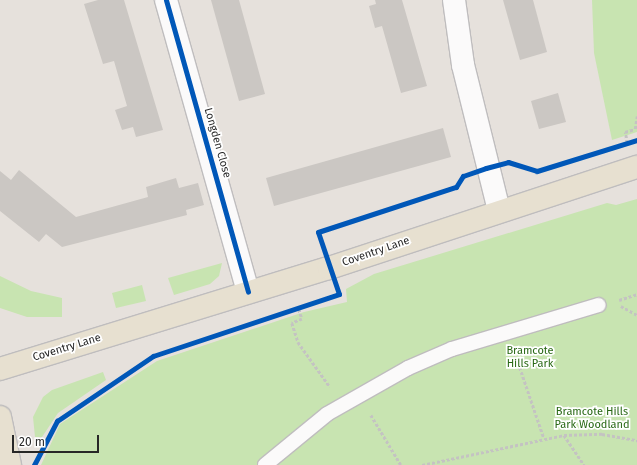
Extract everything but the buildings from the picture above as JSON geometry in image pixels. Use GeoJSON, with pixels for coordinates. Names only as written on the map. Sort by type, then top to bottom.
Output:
{"type":"FeatureCollection","features":[{"type":"Feature","properties":{"kind":"main road","name":"Coventry Lane"},"geometry":{"type":"LineString","coordinates":[[0,369],[248,292],[637,167]]}},
{"type":"Feature","properties":{"kind":"main road"},"geometry":{"type":"LineString","coordinates":[[0,417],[10,465]]}},
{"type":"Feature","properties":{"kind":"street","name":"Longden Close"},"geometry":{"type":"LineString","coordinates":[[166,0],[248,292]]}},
{"type":"Feature","properties":{"kind":"street"},"geometry":{"type":"LineString","coordinates":[[454,0],[466,79],[499,211]]}},
{"type":"Feature","properties":{"kind":"lane"},"geometry":{"type":"LineString","coordinates":[[265,465],[289,442],[350,400],[427,360],[506,332],[599,305]]}},
{"type":"Feature","properties":{"kind":"path"},"geometry":{"type":"LineString","coordinates":[[627,144],[624,132],[635,129],[637,116]]}},
{"type":"Feature","properties":{"kind":"path"},"geometry":{"type":"LineString","coordinates":[[619,146],[637,140]]}},
{"type":"Feature","properties":{"kind":"path"},"geometry":{"type":"LineString","coordinates":[[614,302],[637,315]]}},
{"type":"Feature","properties":{"kind":"path"},"geometry":{"type":"LineString","coordinates":[[292,311],[306,306]]}},
{"type":"Feature","properties":{"kind":"path"},"geometry":{"type":"LineString","coordinates":[[299,309],[302,319],[292,322],[298,342],[336,395],[366,408],[402,465]]}},
{"type":"Feature","properties":{"kind":"path"},"geometry":{"type":"LineString","coordinates":[[506,332],[544,438]]}},
{"type":"Feature","properties":{"kind":"path"},"geometry":{"type":"LineString","coordinates":[[422,465],[564,435],[602,434],[637,440]]}},
{"type":"Feature","properties":{"kind":"path"},"geometry":{"type":"LineString","coordinates":[[564,435],[584,465]]}},
{"type":"Feature","properties":{"kind":"green space"},"geometry":{"type":"Polygon","coordinates":[[[592,0],[637,0],[637,132],[612,140],[594,53],[592,0]]]}},
{"type":"Feature","properties":{"kind":"green space","name":"Bramcote Hills Park"},"geometry":{"type":"Polygon","coordinates":[[[637,199],[637,465],[41,465],[60,424],[157,361],[304,312],[347,302],[346,289],[374,274],[607,203],[616,205],[637,199]]]}},
{"type":"Feature","properties":{"kind":"green space"},"geometry":{"type":"Polygon","coordinates":[[[222,263],[219,276],[210,284],[174,295],[168,278],[222,263]]]}},
{"type":"Feature","properties":{"kind":"green space"},"geometry":{"type":"Polygon","coordinates":[[[0,276],[31,291],[62,298],[62,317],[27,317],[0,308],[0,276]]]}},
{"type":"Feature","properties":{"kind":"green space"},"geometry":{"type":"Polygon","coordinates":[[[142,285],[146,301],[116,308],[112,293],[142,285]]]}},
{"type":"Feature","properties":{"kind":"green space"},"geometry":{"type":"Polygon","coordinates":[[[103,372],[106,380],[58,413],[42,437],[35,437],[33,417],[43,397],[52,390],[103,372]]]}},
{"type":"Feature","properties":{"kind":"cycle path"},"geometry":{"type":"LineString","coordinates":[[166,0],[248,292]]}},
{"type":"Feature","properties":{"kind":"cycle path"},"geometry":{"type":"LineString","coordinates":[[34,465],[57,421],[153,356],[339,294],[318,232],[456,187],[463,176],[486,168],[508,162],[537,171],[637,140]]}},
{"type":"Feature","properties":{"kind":"park label","name":"Bramcote Hills Park Woodland"},"geometry":{"type":"Point","coordinates":[592,419]}}]}
